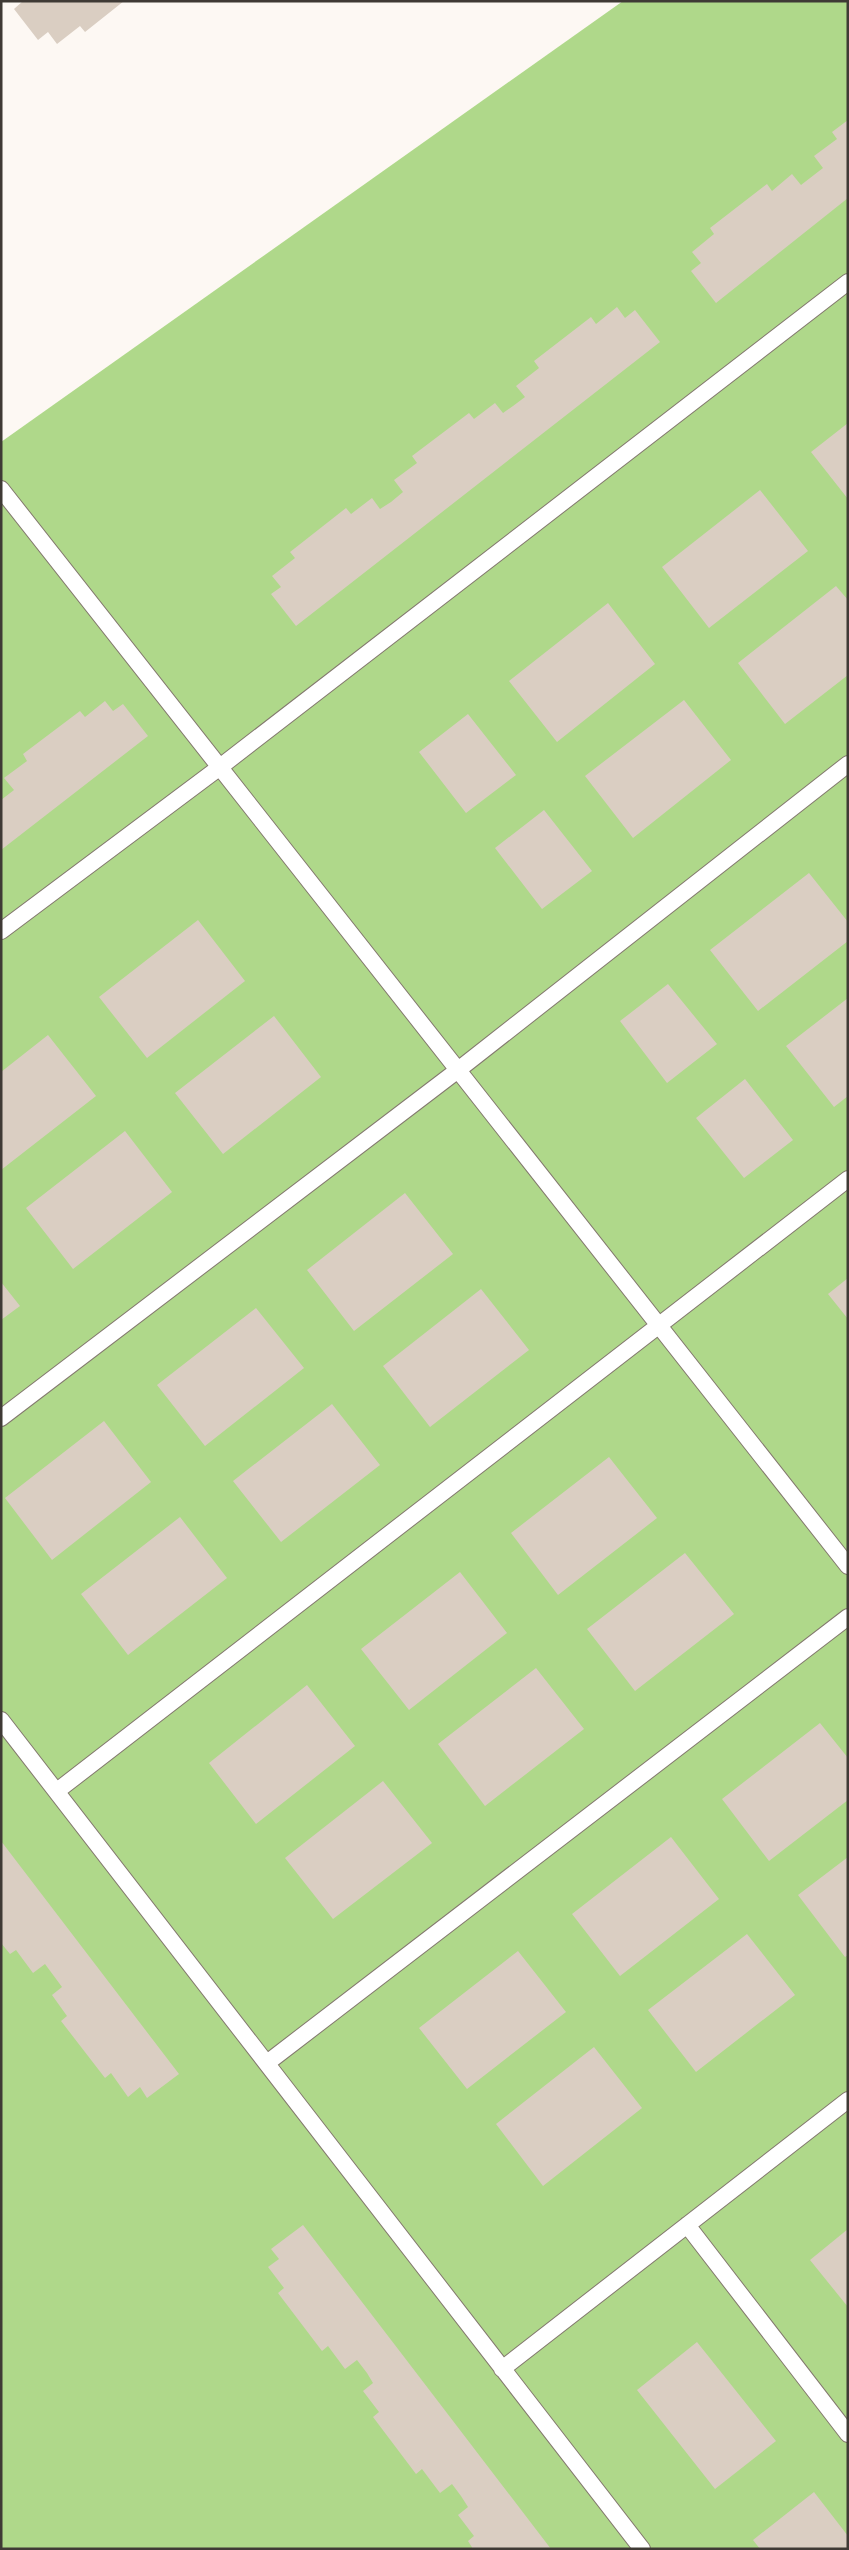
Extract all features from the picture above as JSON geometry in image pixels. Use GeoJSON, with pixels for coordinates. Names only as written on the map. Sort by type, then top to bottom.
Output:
{"type":"FeatureCollection","features":[{"type":"Feature","properties":{"kind":"lane"},"geometry":{"type":"LineString","coordinates":[[1,931],[220,767],[848,282]]}},
{"type":"Feature","properties":{"kind":"lane"},"geometry":{"type":"LineString","coordinates":[[1,489],[848,1566]]}},
{"type":"Feature","properties":{"kind":"lane"},"geometry":{"type":"LineString","coordinates":[[1,1418],[458,1070],[848,764]]}},
{"type":"Feature","properties":{"kind":"lane"},"geometry":{"type":"LineString","coordinates":[[57,1791],[848,1179]]}},
{"type":"Feature","properties":{"kind":"lane"},"geometry":{"type":"LineString","coordinates":[[267,2064],[848,1617]]}},
{"type":"Feature","properties":{"kind":"lane"},"geometry":{"type":"LineString","coordinates":[[1,1720],[642,2549]]}},
{"type":"Feature","properties":{"kind":"lane"},"geometry":{"type":"LineString","coordinates":[[502,2368],[848,2100]]}},
{"type":"Feature","properties":{"kind":"lane"},"geometry":{"type":"LineString","coordinates":[[687,2225],[848,2434]]}},
{"type":"Feature","properties":{"kind":"green space"},"geometry":{"type":"Polygon","coordinates":[[[623,1],[848,1],[848,2549],[1,2549],[1,442],[623,1]]]}},
{"type":"Feature","properties":{"kind":"building"},"geometry":{"type":"Polygon","coordinates":[[[23,1],[124,1],[85,32],[80,26],[57,44],[48,32],[38,40],[14,9],[23,1]]]}},
{"type":"Feature","properties":{"kind":"building"},"geometry":{"type":"Polygon","coordinates":[[[848,120],[848,198],[716,303],[691,271],[701,263],[692,252],[714,234],[710,228],[767,184],[772,191],[792,174],[801,185],[823,168],[814,156],[837,139],[832,132],[848,120]]]}},
{"type":"Feature","properties":{"kind":"building"},"geometry":{"type":"Polygon","coordinates":[[[617,307],[625,318],[635,310],[660,342],[296,626],[271,594],[281,587],[272,576],[295,558],[290,552],[346,508],[351,514],[372,498],[380,509],[391,502],[403,492],[394,480],[417,463],[412,456],[469,413],[474,419],[495,403],[503,413],[513,406],[525,397],[516,386],[539,368],[534,361],[591,317],[596,324],[617,307]]]}},
{"type":"Feature","properties":{"kind":"building"},"geometry":{"type":"Polygon","coordinates":[[[848,423],[848,499],[811,452],[848,423]]]}},
{"type":"Feature","properties":{"kind":"building"},"geometry":{"type":"Polygon","coordinates":[[[760,490],[808,551],[709,628],[662,567],[760,490]]]}},
{"type":"Feature","properties":{"kind":"building"},"geometry":{"type":"Polygon","coordinates":[[[836,586],[848,600],[848,675],[785,724],[738,663],[836,586]]]}},
{"type":"Feature","properties":{"kind":"building"},"geometry":{"type":"Polygon","coordinates":[[[608,603],[655,664],[557,742],[509,681],[608,603]]]}},
{"type":"Feature","properties":{"kind":"building"},"geometry":{"type":"Polygon","coordinates":[[[684,700],[731,760],[633,838],[585,776],[684,700]]]}},
{"type":"Feature","properties":{"kind":"building"},"geometry":{"type":"Polygon","coordinates":[[[105,701],[113,711],[123,704],[148,736],[1,850],[1,800],[14,790],[4,778],[27,761],[23,754],[80,711],[85,717],[105,701]]]}},
{"type":"Feature","properties":{"kind":"building"},"geometry":{"type":"Polygon","coordinates":[[[468,714],[516,775],[466,813],[419,752],[468,714]]]}},
{"type":"Feature","properties":{"kind":"building"},"geometry":{"type":"Polygon","coordinates":[[[544,810],[592,871],[542,909],[495,848],[544,810]]]}},
{"type":"Feature","properties":{"kind":"building"},"geometry":{"type":"Polygon","coordinates":[[[809,873],[848,922],[848,941],[758,1011],[710,950],[809,873]]]}},
{"type":"Feature","properties":{"kind":"building"},"geometry":{"type":"Polygon","coordinates":[[[198,920],[245,981],[147,1058],[99,997],[198,920]]]}},
{"type":"Feature","properties":{"kind":"building"},"geometry":{"type":"Polygon","coordinates":[[[668,984],[717,1044],[667,1083],[620,1021],[668,984]]]}},
{"type":"Feature","properties":{"kind":"building"},"geometry":{"type":"Polygon","coordinates":[[[848,998],[848,1096],[834,1107],[786,1046],[848,998]]]}},
{"type":"Feature","properties":{"kind":"building"},"geometry":{"type":"Polygon","coordinates":[[[274,1016],[321,1077],[223,1154],[175,1093],[274,1016]]]}},
{"type":"Feature","properties":{"kind":"building"},"geometry":{"type":"Polygon","coordinates":[[[48,1035],[96,1096],[1,1170],[1,1072],[48,1035]]]}},
{"type":"Feature","properties":{"kind":"building"},"geometry":{"type":"Polygon","coordinates":[[[745,1079],[793,1140],[744,1178],[696,1118],[745,1079]]]}},
{"type":"Feature","properties":{"kind":"building"},"geometry":{"type":"Polygon","coordinates":[[[125,1131],[172,1192],[73,1269],[26,1208],[125,1131]]]}},
{"type":"Feature","properties":{"kind":"building"},"geometry":{"type":"Polygon","coordinates":[[[405,1193],[453,1254],[354,1331],[307,1270],[405,1193]]]}},
{"type":"Feature","properties":{"kind":"building"},"geometry":{"type":"Polygon","coordinates":[[[848,1278],[848,1319],[828,1294],[848,1278]]]}},
{"type":"Feature","properties":{"kind":"building"},"geometry":{"type":"Polygon","coordinates":[[[1,1282],[20,1306],[1,1320],[1,1282]]]}},
{"type":"Feature","properties":{"kind":"building"},"geometry":{"type":"Polygon","coordinates":[[[481,1289],[529,1350],[430,1427],[383,1366],[481,1289]]]}},
{"type":"Feature","properties":{"kind":"building"},"geometry":{"type":"Polygon","coordinates":[[[256,1308],[304,1368],[205,1446],[157,1385],[256,1308]]]}},
{"type":"Feature","properties":{"kind":"building"},"geometry":{"type":"Polygon","coordinates":[[[332,1404],[380,1465],[281,1542],[233,1481],[332,1404]]]}},
{"type":"Feature","properties":{"kind":"building"},"geometry":{"type":"Polygon","coordinates":[[[104,1421],[151,1482],[52,1560],[5,1498],[104,1421]]]}},
{"type":"Feature","properties":{"kind":"building"},"geometry":{"type":"Polygon","coordinates":[[[609,1457],[657,1518],[558,1595],[511,1533],[609,1457]]]}},
{"type":"Feature","properties":{"kind":"building"},"geometry":{"type":"Polygon","coordinates":[[[180,1517],[227,1578],[128,1655],[81,1594],[180,1517]]]}},
{"type":"Feature","properties":{"kind":"building"},"geometry":{"type":"Polygon","coordinates":[[[685,1553],[734,1614],[635,1691],[587,1629],[685,1553]]]}},
{"type":"Feature","properties":{"kind":"building"},"geometry":{"type":"Polygon","coordinates":[[[460,1572],[507,1633],[409,1710],[361,1649],[460,1572]]]}},
{"type":"Feature","properties":{"kind":"building"},"geometry":{"type":"Polygon","coordinates":[[[536,1668],[584,1729],[485,1806],[438,1744],[536,1668]]]}},
{"type":"Feature","properties":{"kind":"building"},"geometry":{"type":"Polygon","coordinates":[[[307,1685],[355,1746],[256,1824],[209,1763],[307,1685]]]}},
{"type":"Feature","properties":{"kind":"building"},"geometry":{"type":"Polygon","coordinates":[[[820,1723],[848,1758],[848,1800],[769,1861],[722,1799],[820,1723]]]}},
{"type":"Feature","properties":{"kind":"building"},"geometry":{"type":"Polygon","coordinates":[[[383,1781],[432,1843],[333,1919],[285,1858],[383,1781]]]}},
{"type":"Feature","properties":{"kind":"building"},"geometry":{"type":"Polygon","coordinates":[[[671,1837],[719,1899],[620,1976],[572,1914],[671,1837]]]}},
{"type":"Feature","properties":{"kind":"building"},"geometry":{"type":"Polygon","coordinates":[[[1,1841],[179,2074],[147,2098],[140,2087],[128,2097],[111,2073],[105,2078],[61,2021],[67,2016],[52,1995],[62,1987],[45,1964],[33,1973],[16,1950],[10,1954],[1,1943],[1,1841]]]}},
{"type":"Feature","properties":{"kind":"building"},"geometry":{"type":"Polygon","coordinates":[[[848,1857],[848,1955],[845,1957],[798,1895],[848,1857]]]}},
{"type":"Feature","properties":{"kind":"building"},"geometry":{"type":"Polygon","coordinates":[[[747,1934],[795,1995],[696,2072],[648,2010],[747,1934]]]}},
{"type":"Feature","properties":{"kind":"building"},"geometry":{"type":"Polygon","coordinates":[[[518,1951],[566,2012],[467,2089],[419,2028],[518,1951]]]}},
{"type":"Feature","properties":{"kind":"building"},"geometry":{"type":"Polygon","coordinates":[[[594,2047],[642,2108],[543,2186],[496,2124],[594,2047]]]}},
{"type":"Feature","properties":{"kind":"building"},"geometry":{"type":"Polygon","coordinates":[[[303,2225],[551,2549],[473,2549],[468,2541],[474,2536],[458,2515],[468,2507],[452,2484],[440,2493],[422,2469],[416,2474],[373,2417],[379,2412],[363,2391],[373,2383],[367,2373],[357,2360],[345,2369],[328,2346],[322,2351],[278,2293],[284,2288],[268,2267],[279,2259],[271,2249],[303,2225]]]}},
{"type":"Feature","properties":{"kind":"building"},"geometry":{"type":"Polygon","coordinates":[[[848,2229],[848,2307],[810,2260],[848,2229]]]}},
{"type":"Feature","properties":{"kind":"building"},"geometry":{"type":"Polygon","coordinates":[[[697,2342],[776,2441],[715,2489],[637,2390],[697,2342]]]}},
{"type":"Feature","properties":{"kind":"building"},"geometry":{"type":"Polygon","coordinates":[[[814,2492],[848,2536],[848,2549],[760,2549],[753,2540],[814,2492]]]}}]}
